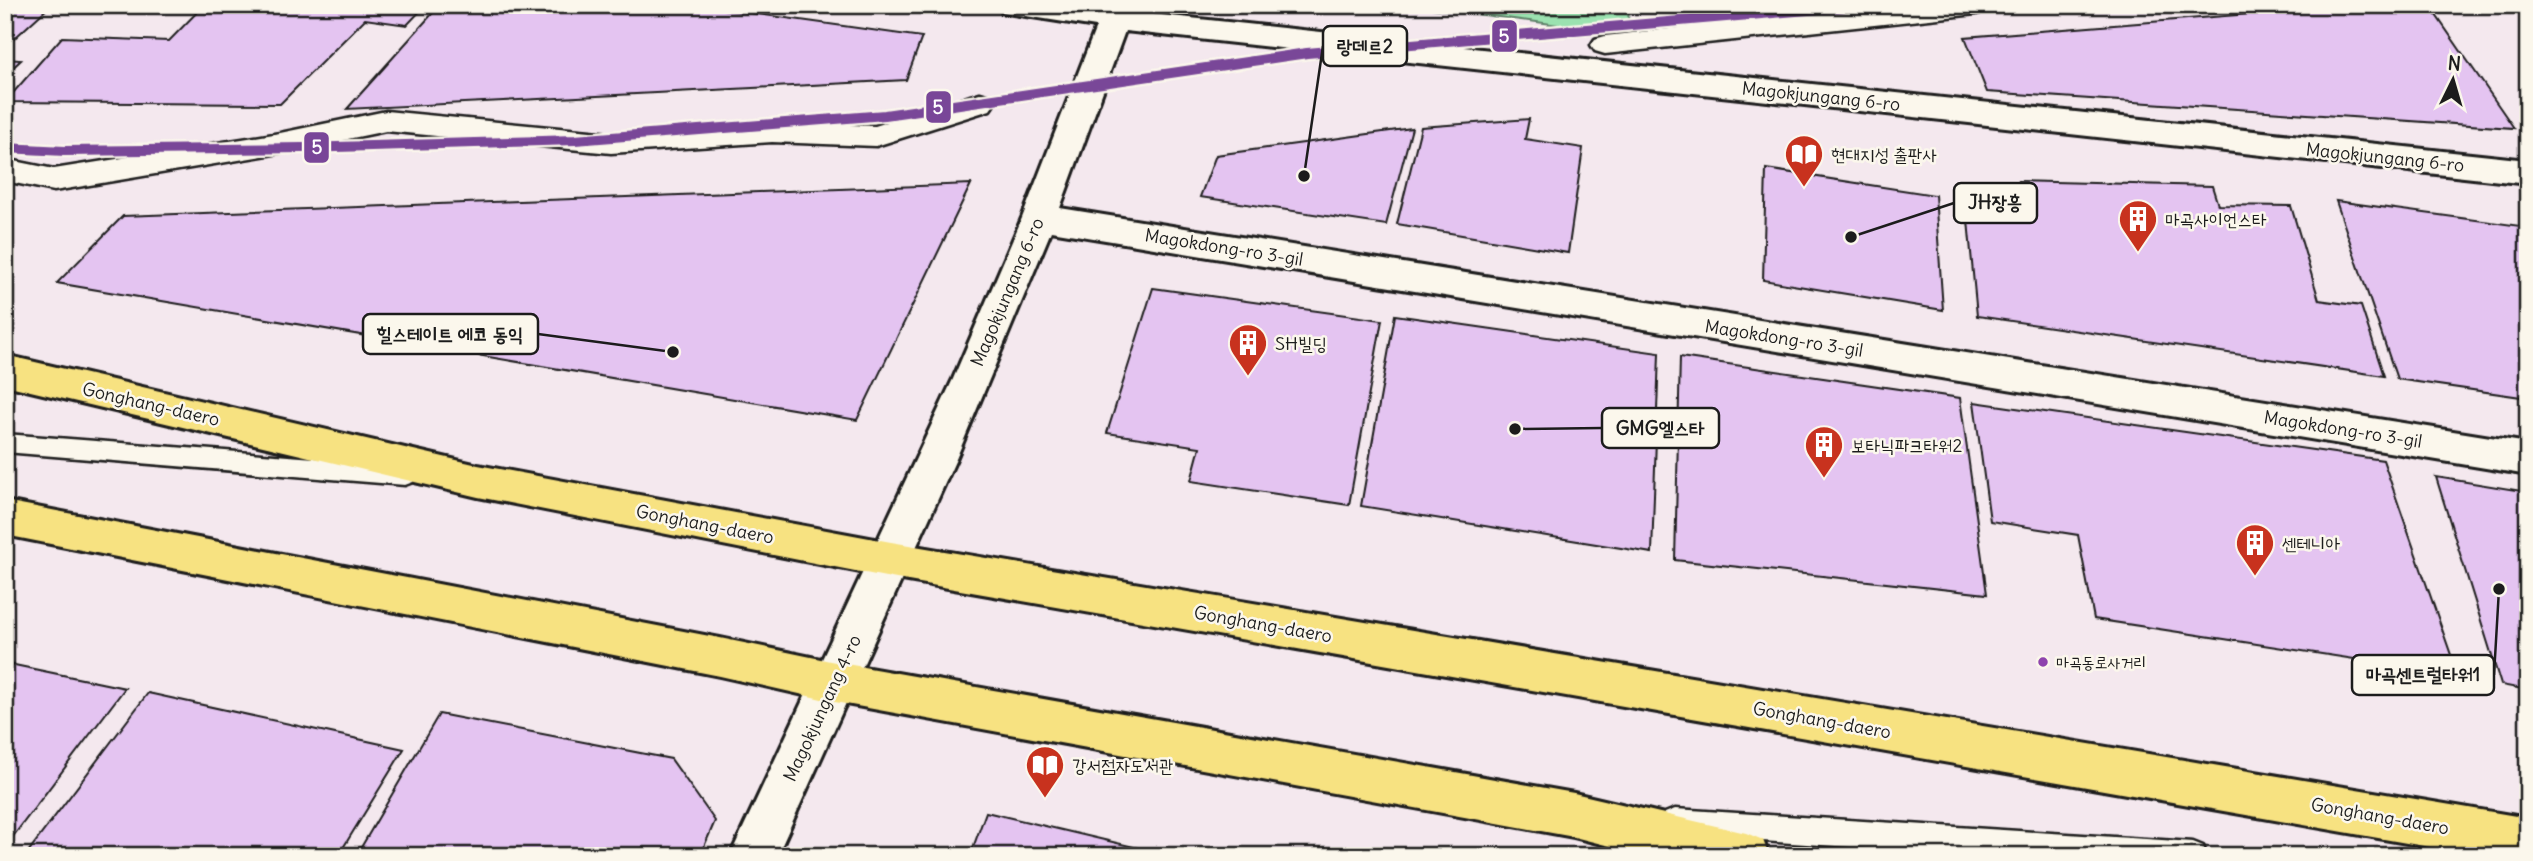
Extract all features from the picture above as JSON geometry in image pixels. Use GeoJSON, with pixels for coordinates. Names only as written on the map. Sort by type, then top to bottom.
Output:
{"type":"FeatureCollection","features":[{"type":"Feature","properties":{"kind":"main road","name":"Gonghang-daero"},"geometry":{"type":"LineString","coordinates":[[5,370],[478,481],[891,560],[2528,841]]}},
{"type":"Feature","properties":{"kind":"main road"},"geometry":{"type":"LineString","coordinates":[[5,518],[720,657],[835,682],[1574,815],[1746,856]]}},
{"type":"Feature","properties":{"kind":"street","name":"Magokjungang 6-ro"},"geometry":{"type":"LineString","coordinates":[[1013,5],[1117,12],[2528,172]]}},
{"type":"Feature","properties":{"kind":"street"},"geometry":{"type":"LineString","coordinates":[[1605,45],[1976,5]]}},
{"type":"Feature","properties":{"kind":"street","name":"Magokjungang 6-ro"},"geometry":{"type":"LineString","coordinates":[[891,560],[1039,217],[1098,56],[1117,12]]}},
{"type":"Feature","properties":{"kind":"street"},"geometry":{"type":"LineString","coordinates":[[5,170],[54,180],[280,143],[386,121],[611,143],[772,132],[876,136],[980,103]]}},
{"type":"Feature","properties":{"kind":"street","name":"Magokdong-ro 3-gil"},"geometry":{"type":"LineString","coordinates":[[1039,217],[2528,459]]}},
{"type":"Feature","properties":{"kind":"street","name":"Magokjungang 4-ro"},"geometry":{"type":"LineString","coordinates":[[754,856],[891,560]]}},
{"type":"Feature","properties":{"kind":"lane"},"geometry":{"type":"LineString","coordinates":[[5,443],[478,481]]}},
{"type":"Feature","properties":{"kind":"lane"},"geometry":{"type":"LineString","coordinates":[[1574,815],[2193,856]]}},
{"type":"Feature","properties":{"kind":"green space"},"geometry":{"type":"Polygon","coordinates":[[[1409,5],[1630,5],[1626,34],[1409,5]]]}},
{"type":"Feature","properties":{"kind":"building"},"geometry":{"type":"Polygon","coordinates":[[[5,5],[51,5],[5,47],[5,5]]]}},
{"type":"Feature","properties":{"kind":"building"},"geometry":{"type":"Polygon","coordinates":[[[204,5],[426,5],[407,25],[365,19],[280,104],[5,102],[62,37],[169,41],[204,5]]]}},
{"type":"Feature","properties":{"kind":"building"},"geometry":{"type":"Polygon","coordinates":[[[440,5],[694,5],[922,37],[906,80],[347,109],[440,5]]]}},
{"type":"Feature","properties":{"kind":"building"},"geometry":{"type":"Polygon","coordinates":[[[2362,5],[2429,5],[2514,128],[1987,92],[1965,37],[2362,5]]]}},
{"type":"Feature","properties":{"kind":"building"},"geometry":{"type":"Polygon","coordinates":[[[5,59],[21,60],[5,75],[5,59]]]}},
{"type":"Feature","properties":{"kind":"building"},"geometry":{"type":"Polygon","coordinates":[[[1529,119],[1525,139],[1583,148],[1568,253],[1397,224],[1421,127],[1529,119]]]}},
{"type":"Feature","properties":{"kind":"building"},"geometry":{"type":"Polygon","coordinates":[[[1412,128],[1386,225],[1200,197],[1216,155],[1412,128]]]}},
{"type":"Feature","properties":{"kind":"building"},"geometry":{"type":"Polygon","coordinates":[[[1766,169],[1935,195],[1943,310],[1763,280],[1766,169]]]}},
{"type":"Feature","properties":{"kind":"building","name":"마곡사이언스타"},"geometry":{"type":"Polygon","coordinates":[[[2019,181],[2212,186],[2218,205],[2291,206],[2319,300],[2361,306],[2384,376],[1977,316],[1966,199],[2025,201],[2019,181]]]}},
{"type":"Feature","properties":{"kind":"building"},"geometry":{"type":"Polygon","coordinates":[[[971,184],[857,420],[57,283],[123,216],[971,184]]]}},
{"type":"Feature","properties":{"kind":"building"},"geometry":{"type":"Polygon","coordinates":[[[2336,201],[2528,227],[2528,398],[2397,379],[2336,201]]]}},
{"type":"Feature","properties":{"kind":"building","name":"SH빌딩"},"geometry":{"type":"Polygon","coordinates":[[[1153,288],[1382,320],[1349,505],[1191,481],[1200,447],[1107,433],[1153,288]]]}},
{"type":"Feature","properties":{"kind":"building"},"geometry":{"type":"Polygon","coordinates":[[[1395,315],[1659,353],[1652,553],[1361,506],[1395,315]]]}},
{"type":"Feature","properties":{"kind":"building","name":"보타닉파크타워2"},"geometry":{"type":"Polygon","coordinates":[[[1680,357],[1960,398],[1987,594],[1675,560],[1680,357]]]}},
{"type":"Feature","properties":{"kind":"building","name":"센테니아"},"geometry":{"type":"Polygon","coordinates":[[[1974,402],[2383,460],[2458,675],[2094,619],[2078,535],[1990,521],[1974,402]]]}},
{"type":"Feature","properties":{"kind":"building"},"geometry":{"type":"Polygon","coordinates":[[[2436,477],[2528,492],[2528,690],[2501,685],[2436,477]]]}},
{"type":"Feature","properties":{"kind":"building"},"geometry":{"type":"Polygon","coordinates":[[[5,663],[125,688],[5,847],[5,663]]]}},
{"type":"Feature","properties":{"kind":"building"},"geometry":{"type":"Polygon","coordinates":[[[148,693],[404,749],[338,856],[25,856],[148,693]]]}},
{"type":"Feature","properties":{"kind":"building"},"geometry":{"type":"Polygon","coordinates":[[[439,714],[671,759],[715,821],[700,856],[356,856],[439,714]]]}},
{"type":"Feature","properties":{"kind":"building"},"geometry":{"type":"Polygon","coordinates":[[[986,812],[1172,856],[970,856],[986,812]]]}},
{"type":"Feature","properties":{"kind":"transit line","name":"5"},"geometry":{"type":"LineString","coordinates":[[5,148],[65,151],[302,148],[575,140],[885,115],[1307,53],[1867,5]]}},
{"type":"Feature","properties":{"kind":"place","name":"랑데르2"},"geometry":{"type":"Point","coordinates":[1304,176]}},
{"type":"Feature","properties":{"kind":"place","name":"현대지성 출판사"},"geometry":{"type":"Point","coordinates":[1804,188]}},
{"type":"Feature","properties":{"kind":"place","name":"JH장흥"},"geometry":{"type":"Point","coordinates":[1851,237]}},
{"type":"Feature","properties":{"kind":"place","name":"마곡사이언스타"},"geometry":{"type":"Point","coordinates":[2138,253]}},
{"type":"Feature","properties":{"kind":"place","name":"힐스테이트 에코 동익"},"geometry":{"type":"Point","coordinates":[673,352]}},
{"type":"Feature","properties":{"kind":"place","name":"SH빌딩"},"geometry":{"type":"Point","coordinates":[1248,377]}},
{"type":"Feature","properties":{"kind":"place","name":"GMG엘스타"},"geometry":{"type":"Point","coordinates":[1515,429]}},
{"type":"Feature","properties":{"kind":"place","name":"보타닉파크타워2"},"geometry":{"type":"Point","coordinates":[1824,479]}},
{"type":"Feature","properties":{"kind":"place","name":"센테니아"},"geometry":{"type":"Point","coordinates":[2255,577]}},
{"type":"Feature","properties":{"kind":"place","name":"마곡센트럴타워1"},"geometry":{"type":"Point","coordinates":[2499,589]}},
{"type":"Feature","properties":{"kind":"place","name":"마곡동로사거리"},"geometry":{"type":"Point","coordinates":[2043,662]}},
{"type":"Feature","properties":{"kind":"place","name":"강서점자도서관"},"geometry":{"type":"Point","coordinates":[1045,799]}}]}
